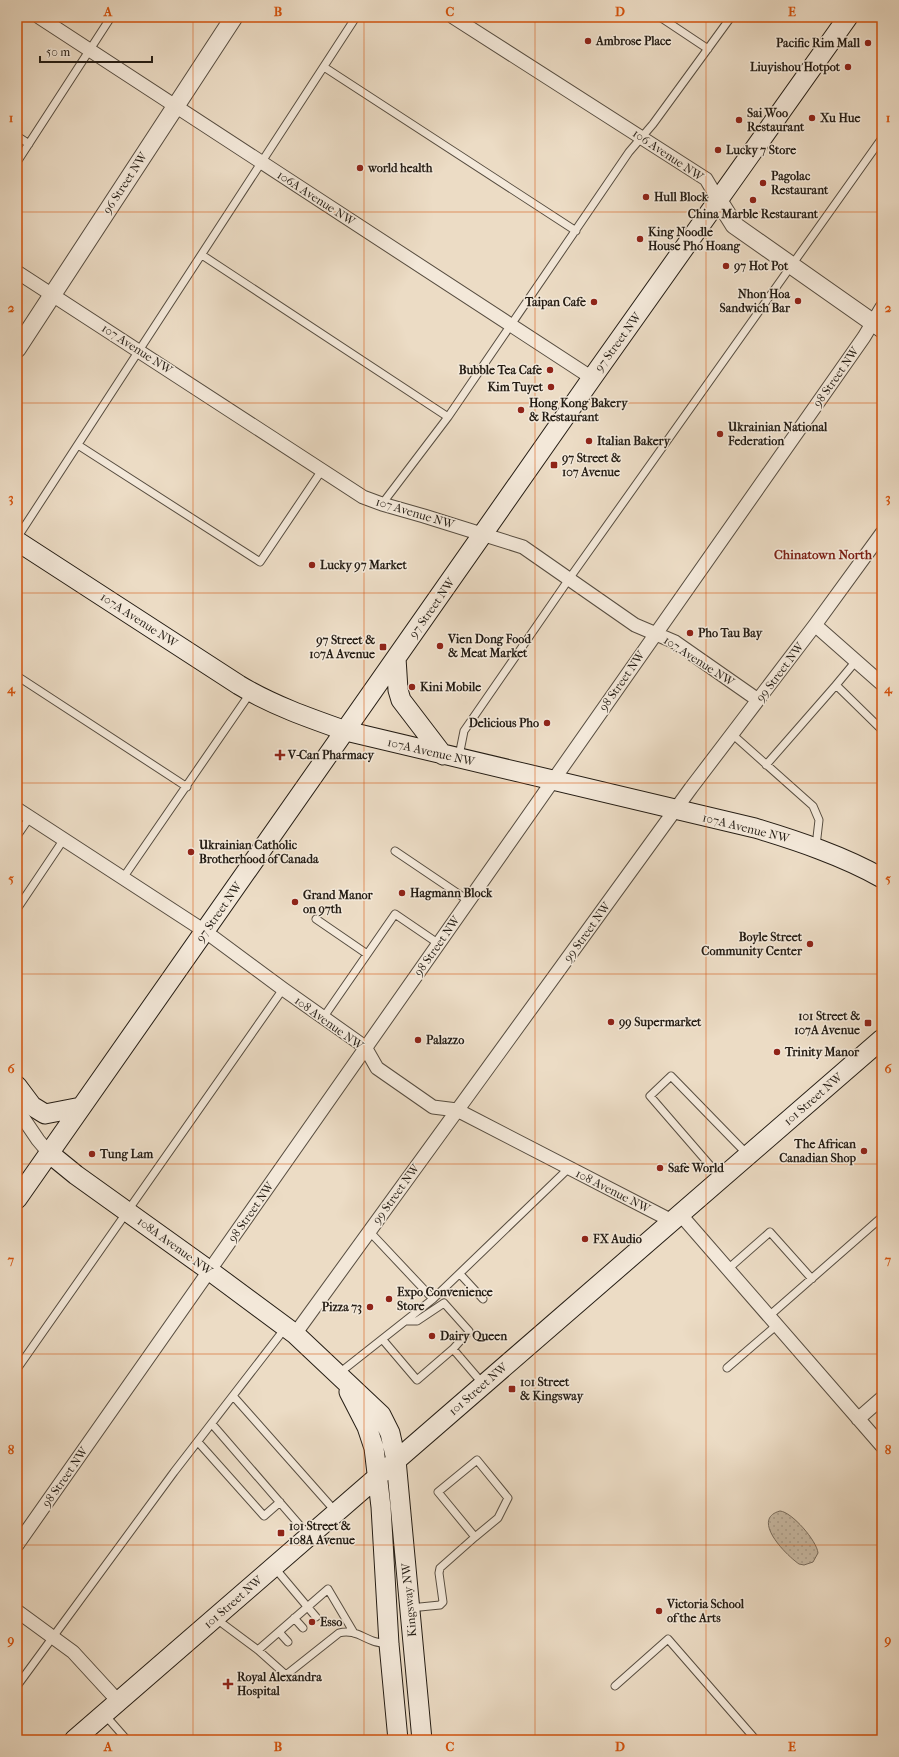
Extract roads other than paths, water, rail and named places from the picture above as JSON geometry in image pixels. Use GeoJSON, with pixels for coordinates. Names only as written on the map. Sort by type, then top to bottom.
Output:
{"type":"FeatureCollection","features":[{"type":"Feature","properties":{"kind":"main road","name":"97 Street NW"},"geometry":{"type":"LineString","coordinates":[[17,1199],[81,1106],[206,932],[592,378],[719,201],[848,17]]}},
{"type":"Feature","properties":{"kind":"main road","name":"107A Avenue NW"},"geometry":{"type":"LineString","coordinates":[[17,540],[251,692],[274,704],[346,731],[755,828],[796,840],[882,878]]}},
{"type":"Feature","properties":{"kind":"main road"},"geometry":{"type":"LineString","coordinates":[[396,658],[398,690],[401,700],[451,756]]}},
{"type":"Feature","properties":{"kind":"main road","name":"101 Street NW"},"geometry":{"type":"LineString","coordinates":[[74,1740],[882,1039]]}},
{"type":"Feature","properties":{"kind":"main road"},"geometry":{"type":"LineString","coordinates":[[17,1086],[32,1106],[45,1114],[81,1106]]}},
{"type":"Feature","properties":{"kind":"main road","name":"108A Avenue NW"},"geometry":{"type":"LineString","coordinates":[[49,1153],[61,1164],[210,1271],[290,1331],[381,1415],[390,1433],[396,1460]]}},
{"type":"Feature","properties":{"kind":"main road","name":"108A Avenue NW"},"geometry":{"type":"LineString","coordinates":[[339,1376],[367,1427],[374,1448],[377,1477]]}},
{"type":"Feature","properties":{"kind":"main road","name":"Kingsway NW"},"geometry":{"type":"LineString","coordinates":[[396,1460],[422,1740]]}},
{"type":"Feature","properties":{"kind":"main road","name":"Kingsway NW"},"geometry":{"type":"LineString","coordinates":[[377,1477],[381,1507],[389,1644],[398,1740]]}},
{"type":"Feature","properties":{"kind":"street","name":"106A Avenue NW"},"geometry":{"type":"LineString","coordinates":[[39,17],[592,378]]}},
{"type":"Feature","properties":{"kind":"street","name":"96 Street NW"},"geometry":{"type":"LineString","coordinates":[[17,349],[234,17]]}},
{"type":"Feature","properties":{"kind":"street","name":"106 Avenue NW"},"geometry":{"type":"LineString","coordinates":[[453,17],[706,179],[734,225],[877,326]]}},
{"type":"Feature","properties":{"kind":"street","name":"107 Avenue NW"},"geometry":{"type":"LineString","coordinates":[[17,272],[140,350],[363,497],[523,547],[634,625],[675,642],[758,700]]}},
{"type":"Feature","properties":{"kind":"street","name":"98 Street NW"},"geometry":{"type":"LineString","coordinates":[[17,1545],[655,634],[877,326],[882,307]]}},
{"type":"Feature","properties":{"kind":"street","name":"99 Street NW"},"geometry":{"type":"LineString","coordinates":[[290,1331],[369,1231],[675,810],[815,625],[882,533]]}},
{"type":"Feature","properties":{"kind":"street"},"geometry":{"type":"LineString","coordinates":[[815,625],[882,684]]}},
{"type":"Feature","properties":{"kind":"street","name":"108 Avenue NW"},"geometry":{"type":"LineString","coordinates":[[17,809],[206,932],[365,1047],[377,1068],[432,1107],[457,1110],[569,1168],[676,1218],[728,1269],[882,1446]]}},
{"type":"Feature","properties":{"kind":"street","name":"108A Avenue NW"},"geometry":{"type":"LineString","coordinates":[[17,1109],[38,1140],[49,1153]]}},
{"type":"Feature","properties":{"kind":"street"},"geometry":{"type":"LineString","coordinates":[[858,1419],[882,1398]]}},
{"type":"Feature","properties":{"kind":"street"},"geometry":{"type":"LineString","coordinates":[[17,1611],[53,1636],[80,1658],[118,1701]]}},
{"type":"Feature","properties":{"kind":"lane"},"geometry":{"type":"LineString","coordinates":[[17,162],[111,17]]}},
{"type":"Feature","properties":{"kind":"lane"},"geometry":{"type":"LineString","coordinates":[[17,540],[356,17]]}},
{"type":"Feature","properties":{"kind":"lane"},"geometry":{"type":"LineString","coordinates":[[660,17],[708,48]]}},
{"type":"Feature","properties":{"kind":"lane"},"geometry":{"type":"LineString","coordinates":[[382,504],[448,417],[642,137],[731,17]]}},
{"type":"Feature","properties":{"kind":"lane"},"geometry":{"type":"LineString","coordinates":[[324,67],[576,231]]}},
{"type":"Feature","properties":{"kind":"lane"},"geometry":{"type":"LineString","coordinates":[[17,136],[29,144]]}},
{"type":"Feature","properties":{"kind":"lane"},"geometry":{"type":"LineString","coordinates":[[451,756],[464,731],[569,579],[882,138]]}},
{"type":"Feature","properties":{"kind":"lane"},"geometry":{"type":"LineString","coordinates":[[202,255],[448,417]]}},
{"type":"Feature","properties":{"kind":"lane"},"geometry":{"type":"LineString","coordinates":[[78,445],[260,562],[322,470]]}},
{"type":"Feature","properties":{"kind":"lane"},"geometry":{"type":"LineString","coordinates":[[766,764],[836,686],[856,661]]}},
{"type":"Feature","properties":{"kind":"lane"},"geometry":{"type":"LineString","coordinates":[[17,676],[187,787]]}},
{"type":"Feature","properties":{"kind":"lane"},"geometry":{"type":"LineString","coordinates":[[836,686],[882,730]]}},
{"type":"Feature","properties":{"kind":"lane"},"geometry":{"type":"LineString","coordinates":[[123,878],[251,692]]}},
{"type":"Feature","properties":{"kind":"lane"},"geometry":{"type":"LineString","coordinates":[[732,734],[806,799],[817,813],[819,826],[816,849]]}},
{"type":"Feature","properties":{"kind":"lane"},"geometry":{"type":"LineString","coordinates":[[17,836],[30,817]]}},
{"type":"Feature","properties":{"kind":"lane"},"geometry":{"type":"LineString","coordinates":[[17,909],[64,839]]}},
{"type":"Feature","properties":{"kind":"lane"},"geometry":{"type":"LineString","coordinates":[[395,851],[469,901]]}},
{"type":"Feature","properties":{"kind":"lane"},"geometry":{"type":"LineString","coordinates":[[323,1018],[395,914],[439,944]]}},
{"type":"Feature","properties":{"kind":"lane"},"geometry":{"type":"LineString","coordinates":[[316,918],[367,954]]}},
{"type":"Feature","properties":{"kind":"lane"},"geometry":{"type":"LineString","coordinates":[[17,1369],[283,989]]}},
{"type":"Feature","properties":{"kind":"lane"},"geometry":{"type":"LineString","coordinates":[[721,1179],[650,1096],[671,1076],[748,1155]]}},
{"type":"Feature","properties":{"kind":"lane"},"geometry":{"type":"LineString","coordinates":[[339,1376],[433,1299],[569,1168]]}},
{"type":"Feature","properties":{"kind":"lane"},"geometry":{"type":"LineString","coordinates":[[727,1368],[812,1278],[882,1218]]}},
{"type":"Feature","properties":{"kind":"lane"},"geometry":{"type":"LineString","coordinates":[[369,1231],[433,1299]]}},
{"type":"Feature","properties":{"kind":"lane"},"geometry":{"type":"LineString","coordinates":[[728,1269],[770,1232],[812,1278]]}},
{"type":"Feature","properties":{"kind":"lane"},"geometry":{"type":"LineString","coordinates":[[460,1274],[483,1299]]}},
{"type":"Feature","properties":{"kind":"lane"},"geometry":{"type":"LineString","coordinates":[[383,1340],[417,1380],[470,1331],[444,1303],[416,1321],[407,1321]]}},
{"type":"Feature","properties":{"kind":"lane"},"geometry":{"type":"LineString","coordinates":[[17,1686],[198,1442],[290,1331]]}},
{"type":"Feature","properties":{"kind":"lane"},"geometry":{"type":"LineString","coordinates":[[452,1349],[483,1384]]}},
{"type":"Feature","properties":{"kind":"lane"},"geometry":{"type":"LineString","coordinates":[[234,1397],[336,1512]]}},
{"type":"Feature","properties":{"kind":"lane"},"geometry":{"type":"LineString","coordinates":[[212,1424],[309,1536]]}},
{"type":"Feature","properties":{"kind":"lane"},"geometry":{"type":"LineString","coordinates":[[198,1442],[264,1516],[280,1502]]}},
{"type":"Feature","properties":{"kind":"lane"},"geometry":{"type":"LineString","coordinates":[[410,1608],[440,1605],[443,1602],[439,1573],[440,1568],[498,1518],[508,1498],[477,1460],[438,1492],[475,1537]]}},
{"type":"Feature","properties":{"kind":"lane"},"geometry":{"type":"LineString","coordinates":[[274,1567],[316,1617]]}},
{"type":"Feature","properties":{"kind":"lane"},"geometry":{"type":"LineString","coordinates":[[258,1650],[328,1589],[354,1633]]}},
{"type":"Feature","properties":{"kind":"lane"},"geometry":{"type":"LineString","coordinates":[[215,1618],[258,1650],[286,1675],[331,1634],[345,1631],[354,1633],[374,1642],[389,1644]]}},
{"type":"Feature","properties":{"kind":"lane"},"geometry":{"type":"LineString","coordinates":[[294,1618],[303,1628]]}},
{"type":"Feature","properties":{"kind":"lane"},"geometry":{"type":"LineString","coordinates":[[279,1632],[288,1642]]}},
{"type":"Feature","properties":{"kind":"lane"},"geometry":{"type":"LineString","coordinates":[[615,1686],[668,1639],[756,1740]]}},
{"type":"Feature","properties":{"kind":"lane"},"geometry":{"type":"LineString","coordinates":[[104,1714],[127,1740]]}},
{"type":"Feature","properties":{"kind":"place","name":"Ambrose Place"},"geometry":{"type":"Point","coordinates":[588,41]}},
{"type":"Feature","properties":{"kind":"place","name":"Pacific Rim Mall"},"geometry":{"type":"Point","coordinates":[868,43]}},
{"type":"Feature","properties":{"kind":"place","name":"Liuyishou Hotpot"},"geometry":{"type":"Point","coordinates":[848,67]}},
{"type":"Feature","properties":{"kind":"place","name":"Xu Hue"},"geometry":{"type":"Point","coordinates":[812,118]}},
{"type":"Feature","properties":{"kind":"place","name":"Sai Woo Restaurant"},"geometry":{"type":"Point","coordinates":[739,120]}},
{"type":"Feature","properties":{"kind":"place","name":"Lucky 7 Store"},"geometry":{"type":"Point","coordinates":[718,150]}},
{"type":"Feature","properties":{"kind":"place","name":"world health"},"geometry":{"type":"Point","coordinates":[360,168]}},
{"type":"Feature","properties":{"kind":"place","name":"Pagolac Restaurant"},"geometry":{"type":"Point","coordinates":[763,183]}},
{"type":"Feature","properties":{"kind":"place","name":"Hull Block"},"geometry":{"type":"Point","coordinates":[646,197]}},
{"type":"Feature","properties":{"kind":"place","name":"China Marble Restaurant"},"geometry":{"type":"Point","coordinates":[753,200]}},
{"type":"Feature","properties":{"kind":"place","name":"King Noodle House Pho Hoang"},"geometry":{"type":"Point","coordinates":[640,239]}},
{"type":"Feature","properties":{"kind":"place","name":"97 Hot Pot"},"geometry":{"type":"Point","coordinates":[726,266]}},
{"type":"Feature","properties":{"kind":"place","name":"Nhon Hoa Sandwich Bar"},"geometry":{"type":"Point","coordinates":[798,301]}},
{"type":"Feature","properties":{"kind":"place","name":"Taipan Cafe"},"geometry":{"type":"Point","coordinates":[594,302]}},
{"type":"Feature","properties":{"kind":"place","name":"Bubble Tea Cafe"},"geometry":{"type":"Point","coordinates":[550,370]}},
{"type":"Feature","properties":{"kind":"place","name":"Kim Tuyet"},"geometry":{"type":"Point","coordinates":[551,387]}},
{"type":"Feature","properties":{"kind":"place","name":"Hong Kong Bakery & Restaurant"},"geometry":{"type":"Point","coordinates":[521,410]}},
{"type":"Feature","properties":{"kind":"place","name":"Ukrainian National Federation"},"geometry":{"type":"Point","coordinates":[720,434]}},
{"type":"Feature","properties":{"kind":"place","name":"Italian Bakery"},"geometry":{"type":"Point","coordinates":[589,441]}},
{"type":"Feature","properties":{"kind":"place","name":"97 Street & 107 Avenue"},"geometry":{"type":"Point","coordinates":[554,465]}},
{"type":"Feature","properties":{"kind":"place","name":"Lucky 97 Market"},"geometry":{"type":"Point","coordinates":[312,565]}},
{"type":"Feature","properties":{"kind":"place","name":"Pho Tau Bay"},"geometry":{"type":"Point","coordinates":[690,633]}},
{"type":"Feature","properties":{"kind":"place","name":"Vien Dong Food & Meat Market"},"geometry":{"type":"Point","coordinates":[440,646]}},
{"type":"Feature","properties":{"kind":"place","name":"97 Street & 107A Avenue"},"geometry":{"type":"Point","coordinates":[383,647]}},
{"type":"Feature","properties":{"kind":"place","name":"Kini Mobile"},"geometry":{"type":"Point","coordinates":[412,687]}},
{"type":"Feature","properties":{"kind":"place","name":"Delicious Pho"},"geometry":{"type":"Point","coordinates":[547,723]}},
{"type":"Feature","properties":{"kind":"place","name":"V-Can Pharmacy"},"geometry":{"type":"Point","coordinates":[280,755]}},
{"type":"Feature","properties":{"kind":"place","name":"Ukrainian Catholic Brotherhood of Canada"},"geometry":{"type":"Point","coordinates":[191,852]}},
{"type":"Feature","properties":{"kind":"place","name":"Hagmann Block"},"geometry":{"type":"Point","coordinates":[402,893]}},
{"type":"Feature","properties":{"kind":"place","name":"Grand Manor on 97th"},"geometry":{"type":"Point","coordinates":[295,902]}},
{"type":"Feature","properties":{"kind":"place","name":"Boyle Street Community Center"},"geometry":{"type":"Point","coordinates":[810,944]}},
{"type":"Feature","properties":{"kind":"place","name":"99 Supermarket"},"geometry":{"type":"Point","coordinates":[611,1022]}},
{"type":"Feature","properties":{"kind":"place","name":"101 Street & 107A Avenue"},"geometry":{"type":"Point","coordinates":[868,1023]}},
{"type":"Feature","properties":{"kind":"place","name":"Palazzo"},"geometry":{"type":"Point","coordinates":[418,1040]}},
{"type":"Feature","properties":{"kind":"place","name":"Trinity Manor"},"geometry":{"type":"Point","coordinates":[777,1052]}},
{"type":"Feature","properties":{"kind":"place","name":"The African Canadian Shop"},"geometry":{"type":"Point","coordinates":[864,1151]}},
{"type":"Feature","properties":{"kind":"place","name":"Tung Lam"},"geometry":{"type":"Point","coordinates":[92,1154]}},
{"type":"Feature","properties":{"kind":"place","name":"Safe World"},"geometry":{"type":"Point","coordinates":[660,1168]}},
{"type":"Feature","properties":{"kind":"place","name":"FX Audio"},"geometry":{"type":"Point","coordinates":[585,1239]}},
{"type":"Feature","properties":{"kind":"place","name":"Expo Convenience Store"},"geometry":{"type":"Point","coordinates":[389,1299]}},
{"type":"Feature","properties":{"kind":"place","name":"Pizza 73"},"geometry":{"type":"Point","coordinates":[370,1307]}},
{"type":"Feature","properties":{"kind":"place","name":"Dairy Queen"},"geometry":{"type":"Point","coordinates":[432,1336]}},
{"type":"Feature","properties":{"kind":"place","name":"101 Street & Kingsway"},"geometry":{"type":"Point","coordinates":[512,1389]}},
{"type":"Feature","properties":{"kind":"place","name":"101 Street & 108A Avenue"},"geometry":{"type":"Point","coordinates":[281,1533]}},
{"type":"Feature","properties":{"kind":"place","name":"Victoria School of the Arts"},"geometry":{"type":"Point","coordinates":[659,1611]}},
{"type":"Feature","properties":{"kind":"place","name":"Esso"},"geometry":{"type":"Point","coordinates":[312,1622]}},
{"type":"Feature","properties":{"kind":"place","name":"Royal Alexandra Hospital"},"geometry":{"type":"Point","coordinates":[228,1684]}},
{"type":"Feature","properties":{"kind":"district","name":"Chinatown North"},"geometry":{"type":"Point","coordinates":[823,554]}}]}
